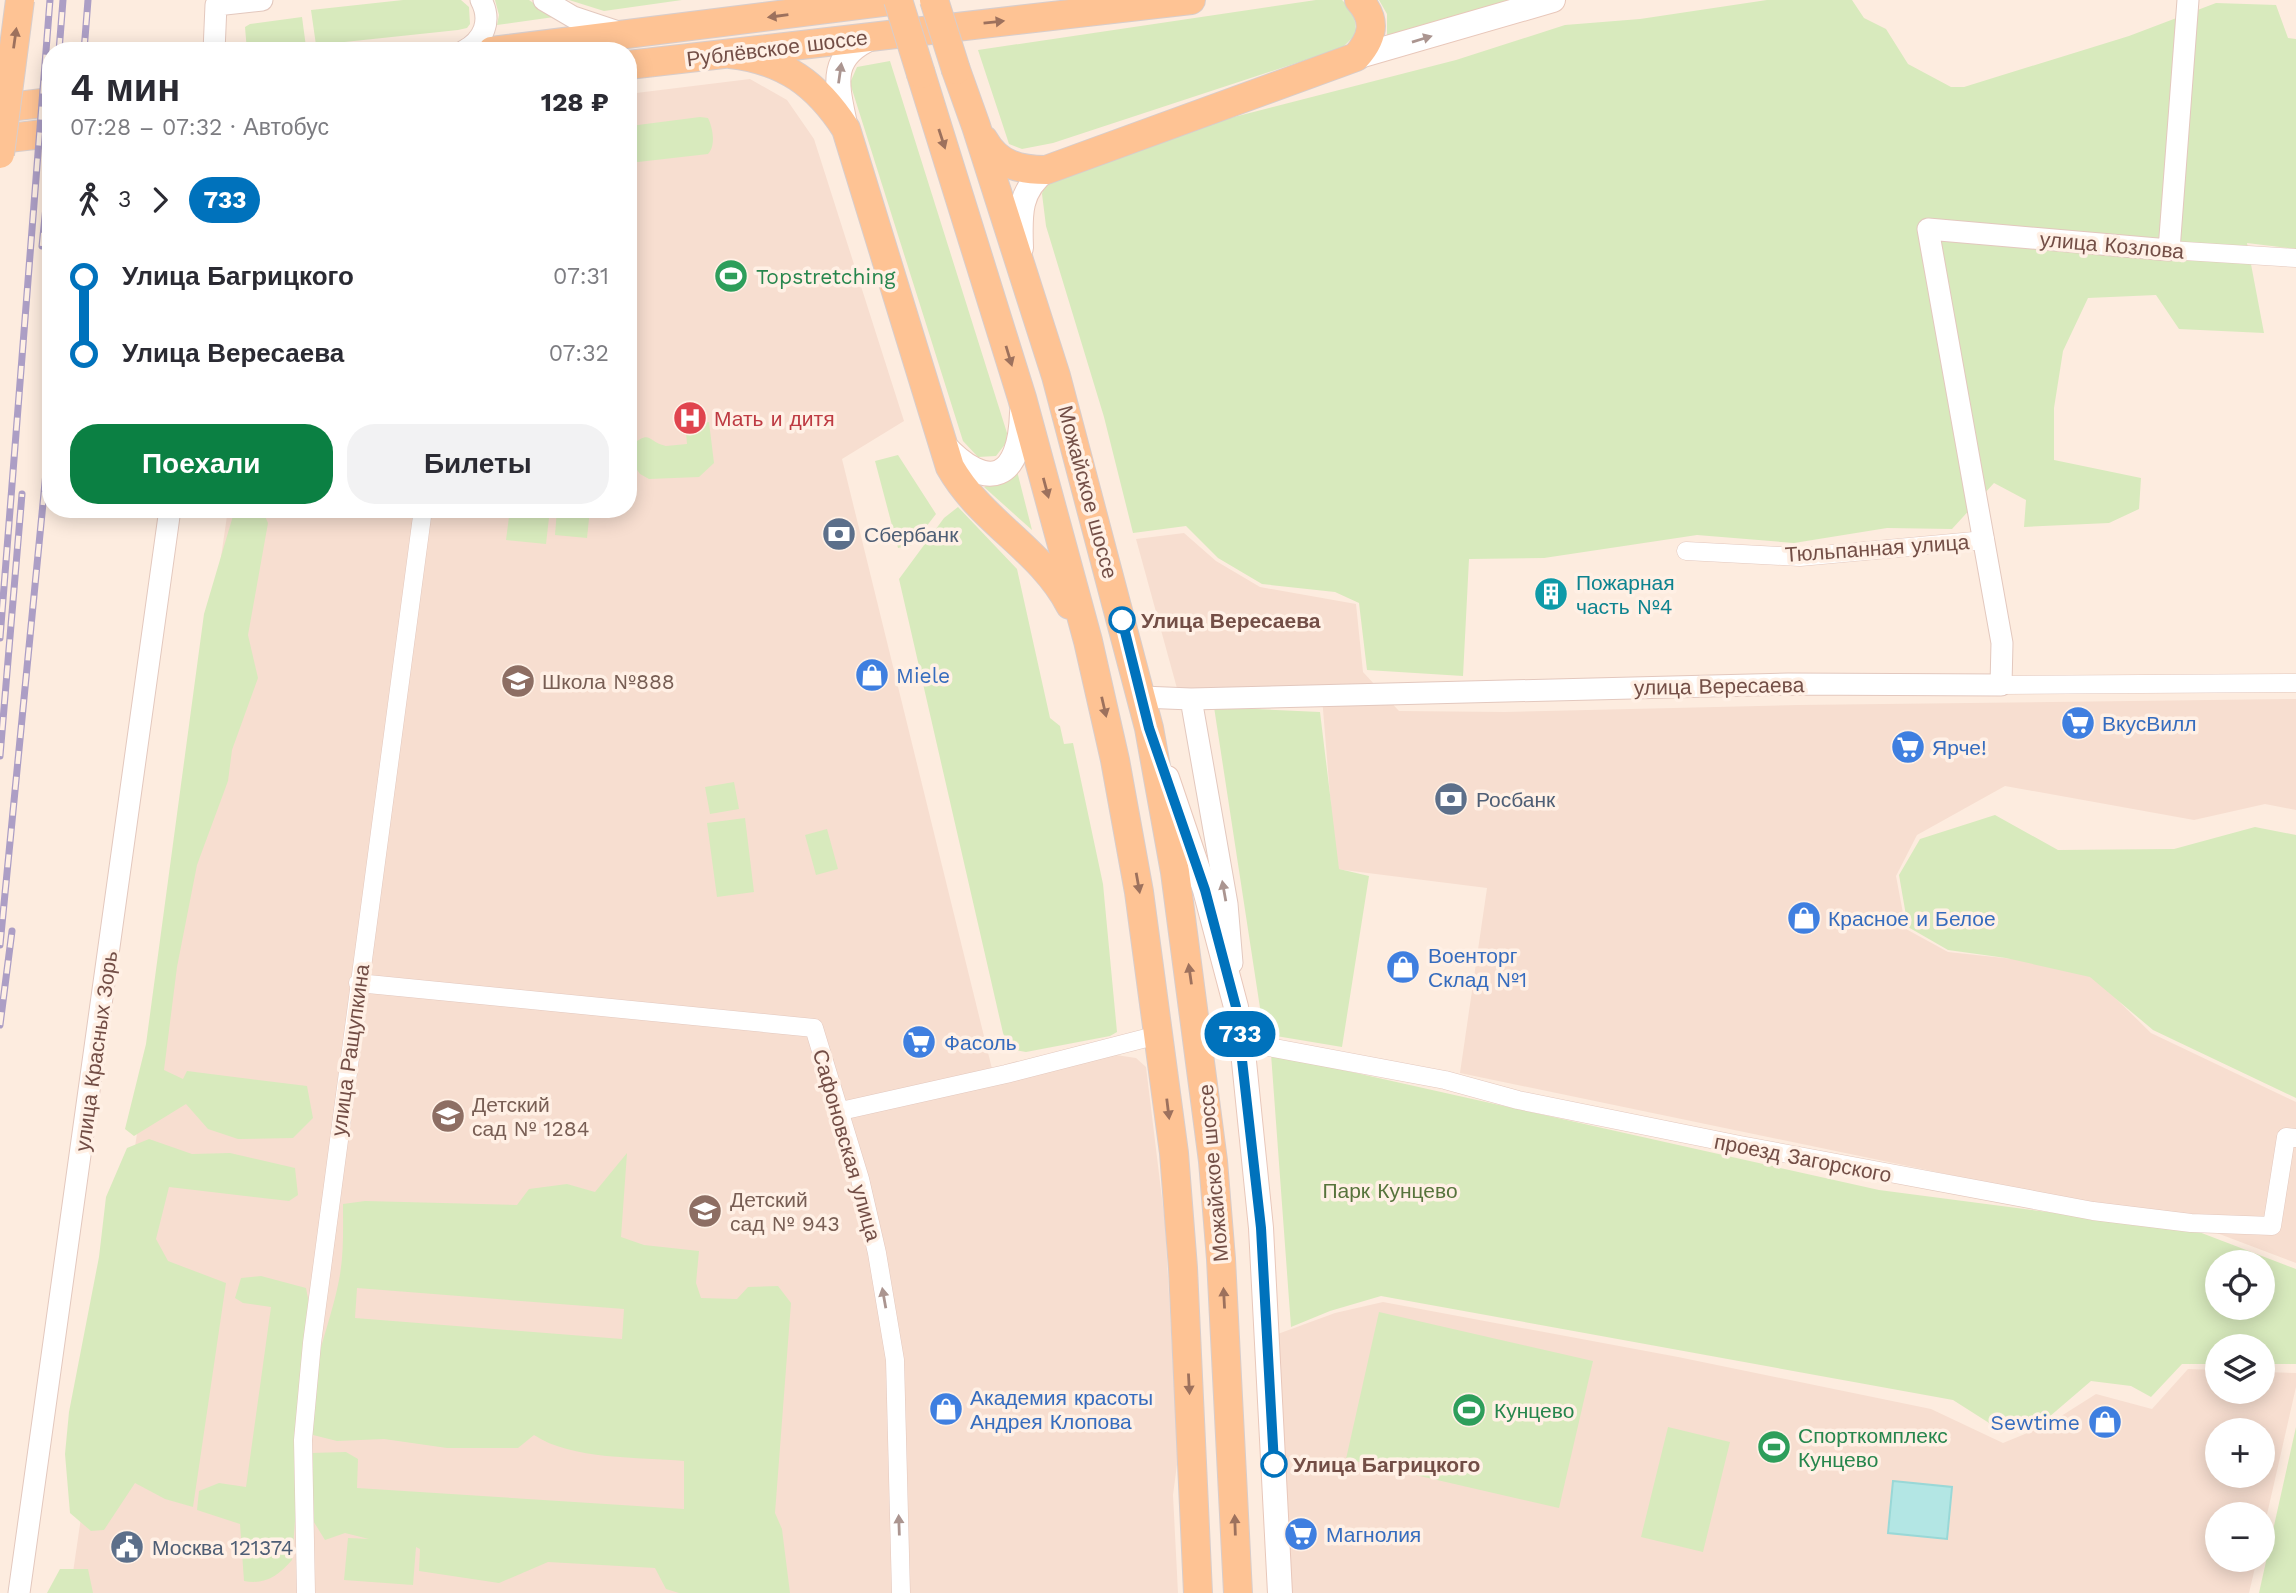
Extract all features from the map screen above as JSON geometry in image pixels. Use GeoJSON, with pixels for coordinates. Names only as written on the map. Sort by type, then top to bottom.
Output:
{"type":"FeatureCollection","features":[{"type":"Feature","properties":{"kind":"main road"},"geometry":{"type":"LineString","coordinates":[[0,154],[20,0]]}},
{"type":"Feature","properties":{"kind":"main road"},"geometry":{"type":"LineString","coordinates":[[711,25],[747,0]]}},
{"type":"Feature","properties":{"kind":"main road","name":"Можайское шоссе"},"geometry":{"type":"LineString","coordinates":[[934,0],[1022,270],[1078,456],[1149,728],[1175,872],[1213,1161],[1223,1285],[1238,1593]]}},
{"type":"Feature","properties":{"kind":"main road","name":"Рублёвское шоссе"},"geometry":{"type":"LineString","coordinates":[[637,64],[1191,0]]}},
{"type":"Feature","properties":{"kind":"main road"},"geometry":{"type":"LineString","coordinates":[[1356,57],[1369,44],[1372,29],[1368,11],[1359,0]]}},
{"type":"Feature","properties":{"kind":"main road"},"geometry":{"type":"LineString","coordinates":[[976,126],[987,146],[1006,163],[1025,170],[1046,170],[1356,57],[1553,0]]}},
{"type":"Feature","properties":{"kind":"main road","name":"Рублёвское шоссе"},"geometry":{"type":"LineString","coordinates":[[563,42],[880,1]]}},
{"type":"Feature","properties":{"kind":"main road","name":"Можайское шоссе"},"geometry":{"type":"LineString","coordinates":[[880,1],[921,74],[1022,398],[1088,641],[1115,760],[1139,892],[1174,1153],[1183,1268],[1198,1593]]}},
{"type":"Feature","properties":{"kind":"main road"},"geometry":{"type":"LineString","coordinates":[[876,36],[845,53],[840,66],[839,94],[846,129],[942,442],[962,489],[1043,565],[1068,601],[1088,641]]}},
{"type":"Feature","properties":{"kind":"main road"},"geometry":{"type":"LineString","coordinates":[[730,54],[755,57],[793,71],[820,92],[846,129]]}},
{"type":"Feature","properties":{"kind":"main road"},"geometry":{"type":"LineString","coordinates":[[0,108],[42,103]]}},
{"type":"Feature","properties":{"kind":"main road"},"geometry":{"type":"LineString","coordinates":[[0,139],[42,134]]}},
{"type":"Feature","properties":{"kind":"main road"},"geometry":{"type":"LineString","coordinates":[[1022,270],[1021,204],[1027,188],[1046,170]]}},
{"type":"Feature","properties":{"kind":"main road"},"geometry":{"type":"LineString","coordinates":[[942,442],[961,463],[973,471],[989,474],[1001,471],[1011,464],[1018,450],[1022,398]]}},
{"type":"Feature","properties":{"kind":"main road"},"geometry":{"type":"LineString","coordinates":[[1149,728],[1205,890],[1236,1007],[1242,1042],[1261,1228],[1280,1593]]}},
{"type":"Feature","properties":{"kind":"street"},"geometry":{"type":"LineString","coordinates":[[214,42],[216,3],[262,0]]}},
{"type":"Feature","properties":{"kind":"street"},"geometry":{"type":"LineString","coordinates":[[475,42],[485,30],[486,10],[481,0]]}},
{"type":"Feature","properties":{"kind":"street"},"geometry":{"type":"LineString","coordinates":[[544,0],[583,21],[627,34]]}},
{"type":"Feature","properties":{"kind":"street"},"geometry":{"type":"LineString","coordinates":[[2169,250],[2188,0]]}},
{"type":"Feature","properties":{"kind":"street","name":"улица Козлова"},"geometry":{"type":"LineString","coordinates":[[1984,540],[1928,229],[2296,258]]}},
{"type":"Feature","properties":{"kind":"street","name":"улица Красных Зорь"},"geometry":{"type":"LineString","coordinates":[[19,1593],[169,518]]}},
{"type":"Feature","properties":{"kind":"street","name":"улица Ращупкина"},"geometry":{"type":"LineString","coordinates":[[306,1593],[303,1440],[319,1280],[358,983],[391,770],[422,518]]}},
{"type":"Feature","properties":{"kind":"street"},"geometry":{"type":"LineString","coordinates":[[1984,540],[2002,643],[2001,685]]}},
{"type":"Feature","properties":{"kind":"street","name":"Тюльпанная улица"},"geometry":{"type":"LineString","coordinates":[[1686,551],[1800,557],[1984,540]]}},
{"type":"Feature","properties":{"kind":"street","name":"улица Вересаева"},"geometry":{"type":"LineString","coordinates":[[1142,697],[1191,699],[1788,684],[2296,683]]}},
{"type":"Feature","properties":{"kind":"street"},"geometry":{"type":"LineString","coordinates":[[1191,699],[1227,904],[1236,1007]]}},
{"type":"Feature","properties":{"kind":"street","name":"Сафоновская улица"},"geometry":{"type":"LineString","coordinates":[[358,983],[814,1028],[860,1179],[895,1360],[901,1593]]}},
{"type":"Feature","properties":{"kind":"street"},"geometry":{"type":"LineString","coordinates":[[841,1111],[997,1076],[1158,1035]]}},
{"type":"Feature","properties":{"kind":"street","name":"проезд Загорского"},"geometry":{"type":"LineString","coordinates":[[1242,1042],[1445,1080],[1518,1100],[1883,1174],[2093,1211],[2191,1223],[2272,1226],[2286,1137],[2296,1138]]}},
{"type":"Feature","properties":{"kind":"shaded area"},"geometry":{"type":"Polygon","coordinates":[[[750,79],[787,100],[814,139],[904,421],[842,459],[996,1085],[1116,1055],[1136,1058],[1146,1067],[1165,1223],[1178,1457],[1173,1495],[1178,1593],[70,1593],[227,518],[637,518],[637,93],[750,79]]]}},
{"type":"Feature","properties":{"kind":"shaded area"},"geometry":{"type":"Polygon","coordinates":[[[1184,533],[1216,561],[1260,587],[1356,604],[1363,672],[1399,711],[1505,712],[1798,705],[2296,699],[2296,810],[2265,804],[2194,820],[2005,786],[1917,835],[1896,876],[1906,929],[1948,952],[2023,960],[2094,977],[2151,1033],[2296,1102],[2296,1263],[2275,1255],[2275,1250],[2262,1250],[2201,1227],[1460,1073],[1487,888],[1336,869],[1321,685],[1178,692],[1136,539],[1184,533]]]}},
{"type":"Feature","properties":{"kind":"shaded area"},"geometry":{"type":"Polygon","coordinates":[[[1383,1302],[1678,1357],[1931,1409],[2003,1443],[2047,1425],[2096,1394],[2152,1409],[2188,1369],[2205,1370],[2205,1404],[2275,1404],[2275,1372],[2296,1373],[2296,1387],[2275,1479],[2275,1418],[2205,1418],[2205,1488],[2273,1488],[2270,1502],[2205,1502],[2205,1572],[2254,1572],[2249,1593],[1287,1593],[1275,1335],[1335,1313],[1383,1302]]]}},
{"type":"Feature","properties":{"kind":"green space"},"geometry":{"type":"Polygon","coordinates":[[[403,0],[461,0],[469,7],[470,24],[467,28],[458,30],[344,42],[316,42],[311,10],[403,0]]]}},
{"type":"Feature","properties":{"kind":"green space"},"geometry":{"type":"Polygon","coordinates":[[[495,0],[529,0],[554,17],[497,25],[499,15],[495,0]]]}},
{"type":"Feature","properties":{"kind":"green space"},"geometry":{"type":"Polygon","coordinates":[[[569,0],[682,0],[604,11],[569,0]]]}},
{"type":"Feature","properties":{"kind":"green space"},"geometry":{"type":"Polygon","coordinates":[[[1316,0],[1342,0],[1349,7],[1356,34],[1342,48],[1053,143],[1022,149],[1009,144],[978,50],[1316,0]]]}},
{"type":"Feature","properties":{"kind":"green space"},"geometry":{"type":"Polygon","coordinates":[[[1379,0],[1511,0],[1387,41],[1387,14],[1379,0]]]}},
{"type":"Feature","properties":{"kind":"green space"},"geometry":{"type":"Polygon","coordinates":[[[1767,0],[1852,0],[1864,18],[1886,29],[1908,64],[1951,87],[1964,87],[2129,36],[2216,3],[2276,5],[2288,38],[2296,39],[2296,249],[2247,243],[2264,333],[2179,329],[2156,295],[2088,298],[2063,351],[2054,408],[2054,460],[2141,478],[2139,509],[2109,523],[2024,527],[2026,500],[1994,483],[1952,529],[1887,528],[1794,543],[1697,535],[1544,558],[1469,559],[1463,676],[1367,670],[1359,603],[1335,592],[1262,584],[1218,558],[1186,526],[1133,533],[1104,417],[1046,226],[1042,194],[1047,172],[1125,145],[1456,60],[1565,25],[1640,19],[1767,0]]]}},
{"type":"Feature","properties":{"kind":"green space"},"geometry":{"type":"Polygon","coordinates":[[[302,17],[305,42],[246,42],[245,27],[302,17]]]}},
{"type":"Feature","properties":{"kind":"green space"},"geometry":{"type":"Polygon","coordinates":[[[890,61],[1007,433],[1006,443],[996,456],[978,457],[963,441],[850,83],[857,67],[890,61]]]}},
{"type":"Feature","properties":{"kind":"green space"},"geometry":{"type":"Polygon","coordinates":[[[708,118],[713,142],[711,151],[708,154],[637,162],[637,125],[708,118]]]}},
{"type":"Feature","properties":{"kind":"green space"},"geometry":{"type":"Polygon","coordinates":[[[709,422],[714,463],[699,477],[649,479],[640,474],[637,470],[637,441],[646,437],[666,446],[687,444],[686,432],[698,432],[697,424],[709,422]]]}},
{"type":"Feature","properties":{"kind":"green space"},"geometry":{"type":"Polygon","coordinates":[[[898,455],[936,514],[912,545],[898,548],[875,461],[898,455]]]}},
{"type":"Feature","properties":{"kind":"green space"},"geometry":{"type":"Polygon","coordinates":[[[1017,471],[1032,530],[984,487],[1017,471]]]}},
{"type":"Feature","properties":{"kind":"green space"},"geometry":{"type":"Polygon","coordinates":[[[958,507],[1017,569],[1050,718],[1060,726],[1064,744],[1073,743],[1103,884],[1117,1032],[1110,1036],[1026,1052],[1010,1049],[1003,1033],[899,579],[944,518],[958,507]]]}},
{"type":"Feature","properties":{"kind":"green space"},"geometry":{"type":"Polygon","coordinates":[[[232,518],[266,518],[268,523],[248,635],[258,678],[232,750],[228,781],[197,865],[177,967],[164,1070],[183,1079],[187,1071],[307,1086],[313,1118],[293,1138],[238,1139],[208,1129],[186,1104],[134,1136],[125,1129],[146,1044],[204,614],[232,518]]]}},
{"type":"Feature","properties":{"kind":"green space"},"geometry":{"type":"Polygon","coordinates":[[[509,518],[549,518],[546,544],[506,540],[509,518]]]}},
{"type":"Feature","properties":{"kind":"green space"},"geometry":{"type":"Polygon","coordinates":[[[556,518],[589,518],[587,538],[555,535],[556,518]]]}},
{"type":"Feature","properties":{"kind":"green space"},"geometry":{"type":"Polygon","coordinates":[[[1214,707],[1320,712],[1339,869],[1369,876],[1342,1047],[1264,1034],[1214,707]]]}},
{"type":"Feature","properties":{"kind":"green space"},"geometry":{"type":"Polygon","coordinates":[[[734,782],[739,809],[710,814],[705,787],[734,782]]]}},
{"type":"Feature","properties":{"kind":"green space"},"geometry":{"type":"Polygon","coordinates":[[[1995,815],[2058,850],[2174,849],[2255,827],[2296,835],[2296,1098],[2153,1030],[2090,977],[2006,958],[1948,950],[1908,927],[1899,875],[1920,839],[1995,815]]]}},
{"type":"Feature","properties":{"kind":"green space"},"geometry":{"type":"Polygon","coordinates":[[[745,818],[754,892],[717,897],[707,823],[745,818]]]}},
{"type":"Feature","properties":{"kind":"green space"},"geometry":{"type":"Polygon","coordinates":[[[827,829],[838,869],[816,875],[805,835],[827,829]]]}},
{"type":"Feature","properties":{"kind":"green space","name":"Парк Кунцево"},"geometry":{"type":"Polygon","coordinates":[[[1271,1054],[1879,1190],[2199,1232],[2246,1250],[2205,1250],[2205,1320],[2275,1320],[2275,1261],[2296,1269],[2296,1364],[2275,1364],[2275,1334],[2205,1334],[2205,1364],[2182,1364],[2151,1397],[2131,1386],[2091,1381],[2049,1417],[1997,1428],[1953,1400],[1381,1296],[1330,1311],[1291,1327],[1271,1054]]]}},
{"type":"Feature","properties":{"kind":"green space"},"geometry":{"type":"Polygon","coordinates":[[[149,1139],[192,1154],[230,1153],[295,1168],[298,1195],[289,1201],[169,1187],[156,1239],[168,1261],[226,1283],[193,1507],[165,1499],[135,1483],[104,1530],[91,1531],[70,1513],[65,1454],[69,1412],[99,1257],[106,1197],[127,1148],[149,1139]]]}},
{"type":"Feature","properties":{"kind":"green space"},"geometry":{"type":"Polygon","coordinates":[[[627,1153],[621,1237],[644,1245],[699,1251],[696,1283],[701,1298],[737,1299],[748,1287],[778,1286],[791,1303],[775,1513],[782,1529],[790,1593],[679,1593],[666,1589],[655,1568],[548,1562],[499,1583],[419,1571],[420,1549],[416,1547],[413,1585],[344,1580],[348,1538],[369,1539],[345,1533],[325,1540],[312,1519],[310,1453],[346,1452],[358,1459],[357,1488],[684,1509],[684,1461],[586,1453],[549,1443],[534,1435],[518,1448],[447,1448],[384,1439],[337,1441],[313,1435],[311,1396],[318,1357],[341,1271],[343,1204],[365,1201],[517,1205],[529,1189],[567,1184],[595,1192],[627,1153]],[[357,1288],[355,1318],[622,1339],[624,1309],[357,1288]]]}},
{"type":"Feature","properties":{"kind":"green space"},"geometry":{"type":"Polygon","coordinates":[[[261,1276],[306,1288],[311,1314],[292,1560],[271,1578],[252,1582],[244,1581],[240,1524],[197,1510],[199,1491],[219,1483],[246,1487],[271,1307],[243,1303],[235,1298],[241,1278],[261,1276]]]}},
{"type":"Feature","properties":{"kind":"green space","name":"Кунцево"},"geometry":{"type":"Polygon","coordinates":[[[1379,1312],[1593,1361],[1559,1508],[1346,1459],[1379,1312]]]}},
{"type":"Feature","properties":{"kind":"green space"},"geometry":{"type":"Polygon","coordinates":[[[1668,1427],[1730,1442],[1703,1552],[1641,1537],[1668,1427]]]}},
{"type":"Feature","properties":{"kind":"green space"},"geometry":{"type":"Polygon","coordinates":[[[2296,1427],[2296,1593],[2259,1593],[2264,1572],[2275,1572],[2275,1521],[2296,1427]]]}},
{"type":"Feature","properties":{"kind":"green space"},"geometry":{"type":"Polygon","coordinates":[[[60,1569],[88,1569],[93,1593],[47,1593],[60,1569]]]}},
{"type":"Feature","properties":{"kind":"water"},"geometry":{"type":"Polygon","coordinates":[[[1893,1481],[1952,1487],[1947,1539],[1888,1533],[1893,1481]]]}},
{"type":"Feature","properties":{"kind":"railway"},"geometry":{"type":"LineString","coordinates":[[47,42],[50,0]]}},
{"type":"Feature","properties":{"kind":"railway"},"geometry":{"type":"LineString","coordinates":[[60,42],[63,0]]}},
{"type":"Feature","properties":{"kind":"railway"},"geometry":{"type":"LineString","coordinates":[[85,42],[88,0]]}},
{"type":"Feature","properties":{"kind":"railway"},"geometry":{"type":"LineString","coordinates":[[0,638],[42,102]]}},
{"type":"Feature","properties":{"kind":"railway"},"geometry":{"type":"LineString","coordinates":[[0,756],[22,494]]}},
{"type":"Feature","properties":{"kind":"railway"},"geometry":{"type":"LineString","coordinates":[[0,945],[42,513]]}},
{"type":"Feature","properties":{"kind":"railway"},"geometry":{"type":"LineString","coordinates":[[0,1025],[12,931]]}},
{"type":"Feature","properties":{"kind":"bus line","name":"733"},"geometry":{"type":"LineString","coordinates":[[1122,620],[1149,728],[1205,890],[1236,1007],[1261,1228],[1274,1464]]}},
{"type":"Feature","properties":{"kind":"place","name":"Topstretching"},"geometry":{"type":"Point","coordinates":[731,276]}},
{"type":"Feature","properties":{"kind":"place","name":"Мать и дитя"},"geometry":{"type":"Point","coordinates":[690,418]}},
{"type":"Feature","properties":{"kind":"place","name":"Сбербанк"},"geometry":{"type":"Point","coordinates":[839,534]}},
{"type":"Feature","properties":{"kind":"place","name":"Пожарная часть №4"},"geometry":{"type":"Point","coordinates":[1551,594]}},
{"type":"Feature","properties":{"kind":"place","name":"Улица Вересаева"},"geometry":{"type":"Point","coordinates":[1122,620]}},
{"type":"Feature","properties":{"kind":"place","name":"Miele"},"geometry":{"type":"Point","coordinates":[872,675]}},
{"type":"Feature","properties":{"kind":"place","name":"Школа №888"},"geometry":{"type":"Point","coordinates":[518,681]}},
{"type":"Feature","properties":{"kind":"place","name":"ВкусВилл"},"geometry":{"type":"Point","coordinates":[2078,723]}},
{"type":"Feature","properties":{"kind":"place","name":"Ярче!"},"geometry":{"type":"Point","coordinates":[1908,747]}},
{"type":"Feature","properties":{"kind":"place","name":"Росбанк"},"geometry":{"type":"Point","coordinates":[1451,799]}},
{"type":"Feature","properties":{"kind":"place","name":"Красное и Белое"},"geometry":{"type":"Point","coordinates":[1804,918]}},
{"type":"Feature","properties":{"kind":"place","name":"Военторг Склад №1"},"geometry":{"type":"Point","coordinates":[1403,967]}},
{"type":"Feature","properties":{"kind":"place","name":"Фасоль"},"geometry":{"type":"Point","coordinates":[919,1042]}},
{"type":"Feature","properties":{"kind":"place","name":"Детский сад № 1284"},"geometry":{"type":"Point","coordinates":[448,1116]}},
{"type":"Feature","properties":{"kind":"place","name":"Детский сад № 943"},"geometry":{"type":"Point","coordinates":[705,1211]}},
{"type":"Feature","properties":{"kind":"place","name":"Академия красоты Андрея Клопова"},"geometry":{"type":"Point","coordinates":[946,1409]}},
{"type":"Feature","properties":{"kind":"place","name":"Кунцево"},"geometry":{"type":"Point","coordinates":[1469,1410]}},
{"type":"Feature","properties":{"kind":"place","name":"Sewtime"},"geometry":{"type":"Point","coordinates":[2105,1422]}},
{"type":"Feature","properties":{"kind":"place","name":"Спорткомплекс Кунцево"},"geometry":{"type":"Point","coordinates":[1774,1447]}},
{"type":"Feature","properties":{"kind":"place","name":"Улица Багрицкого"},"geometry":{"type":"Point","coordinates":[1274,1464]}},
{"type":"Feature","properties":{"kind":"place","name":"Магнолия"},"geometry":{"type":"Point","coordinates":[1301,1534]}},
{"type":"Feature","properties":{"kind":"place","name":"Москва 121374"},"geometry":{"type":"Point","coordinates":[127,1547]}}]}
